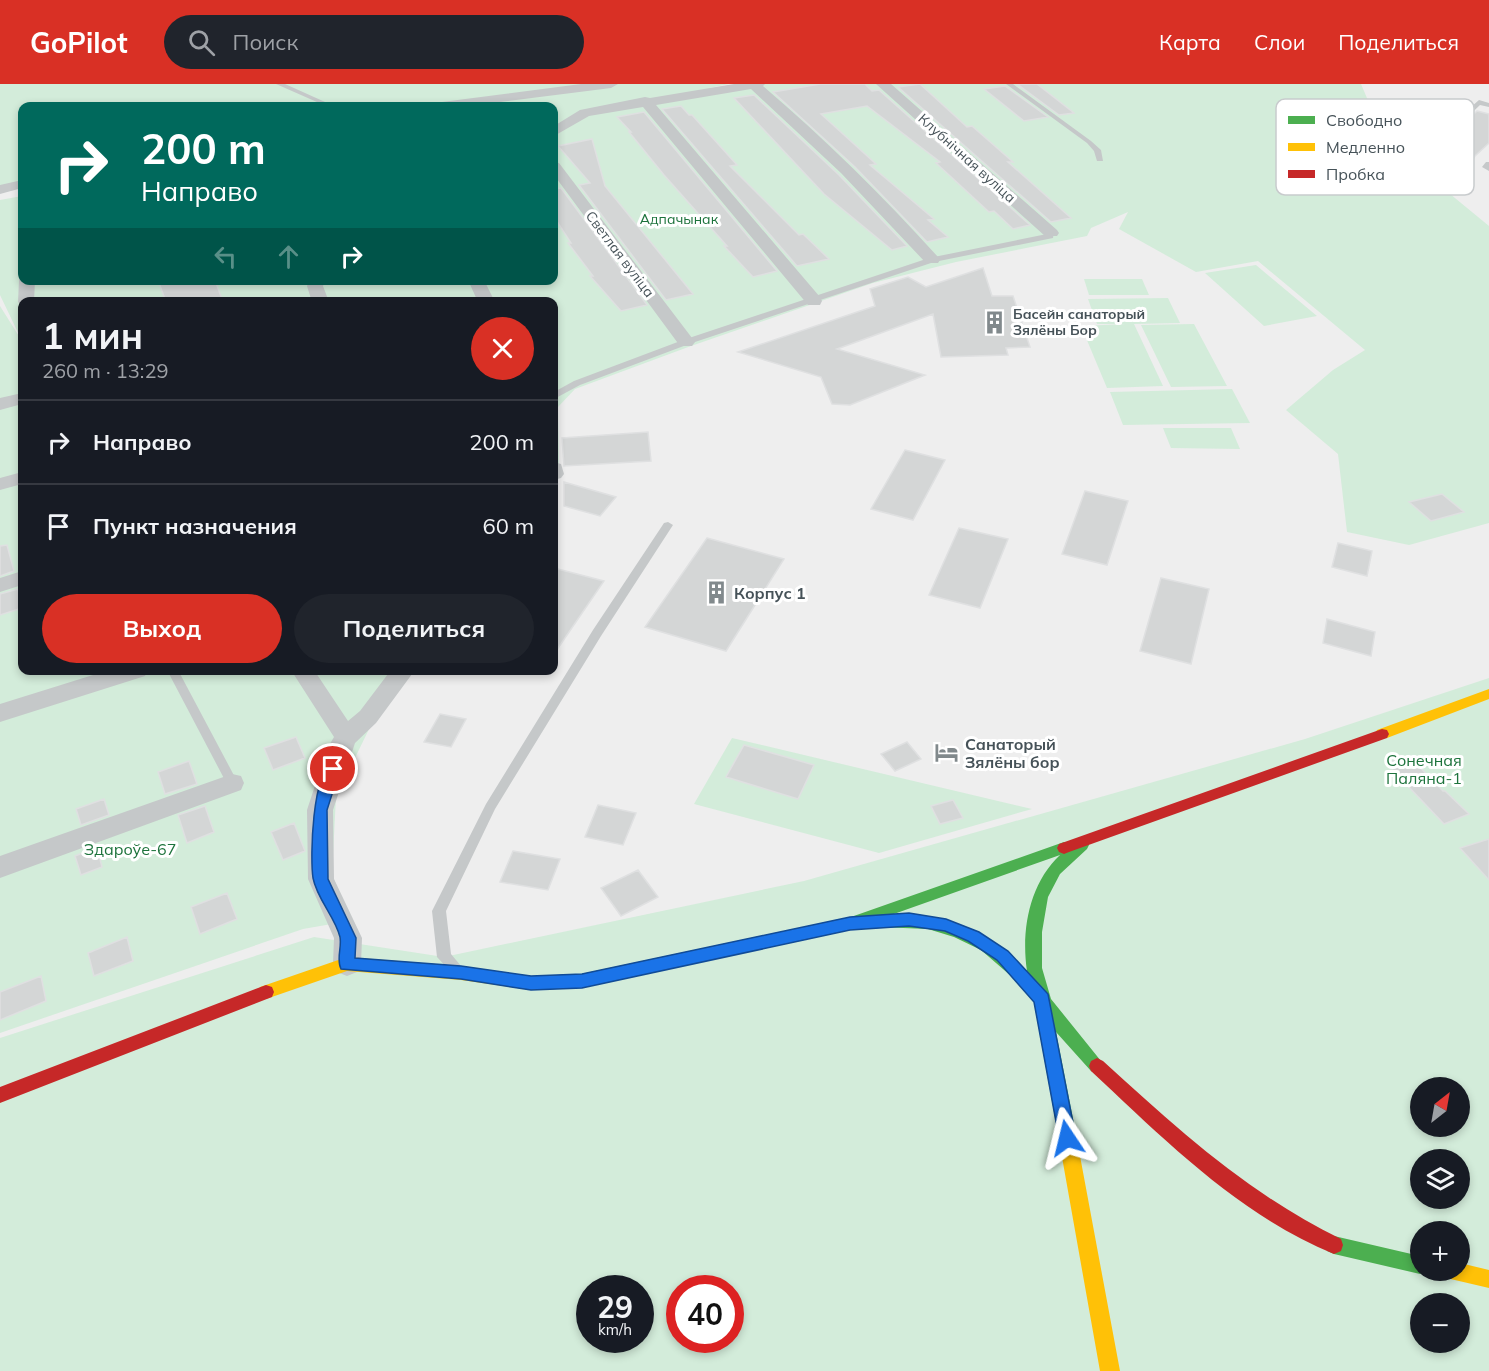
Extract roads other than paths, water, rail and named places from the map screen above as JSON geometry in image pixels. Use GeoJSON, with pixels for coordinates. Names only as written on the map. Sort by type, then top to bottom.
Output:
{"type":"FeatureCollection","features":[{"type":"Feature","properties":{"kind":"street"},"geometry":{"type":"LineString","coordinates":[[473,102],[611,84]]}},
{"type":"Feature","properties":{"kind":"street"},"geometry":{"type":"LineString","coordinates":[[558,130],[585,113],[756,84],[897,220],[932,260]]}},
{"type":"Feature","properties":{"kind":"street","name":"Клубнічная вуліца"},"geometry":{"type":"LineString","coordinates":[[883,84],[1051,233]]}},
{"type":"Feature","properties":{"kind":"street"},"geometry":{"type":"LineString","coordinates":[[645,101],[814,301]]}},
{"type":"Feature","properties":{"kind":"street","name":"Светлая вуліца"},"geometry":{"type":"LineString","coordinates":[[558,171],[686,342]]}},
{"type":"Feature","properties":{"kind":"street"},"geometry":{"type":"LineString","coordinates":[[0,190],[18,185]]}},
{"type":"Feature","properties":{"kind":"street"},"geometry":{"type":"LineString","coordinates":[[0,404],[18,400]]}},
{"type":"Feature","properties":{"kind":"street"},"geometry":{"type":"LineString","coordinates":[[0,484],[18,479]]}},
{"type":"Feature","properties":{"kind":"street"},"geometry":{"type":"LineString","coordinates":[[0,585],[18,579]]}},
{"type":"Feature","properties":{"kind":"street"},"geometry":{"type":"LineString","coordinates":[[0,712],[121,675]]}},
{"type":"Feature","properties":{"kind":"street"},"geometry":{"type":"LineString","coordinates":[[305,675],[346,737]]}},
{"type":"Feature","properties":{"kind":"street"},"geometry":{"type":"LineString","coordinates":[[347,964],[348,938],[321,879],[320,810],[339,749],[346,737],[368,717],[400,675]]}},
{"type":"Feature","properties":{"kind":"street"},"geometry":{"type":"LineString","coordinates":[[0,1095],[219,1009],[347,964],[461,973],[531,983],[582,981],[850,923],[1487,698]]}},
{"type":"Feature","properties":{"kind":"street"},"geometry":{"type":"LineString","coordinates":[[0,867],[232,783]]}},
{"type":"Feature","properties":{"kind":"street"},"geometry":{"type":"LineString","coordinates":[[1102,833],[1075,849],[1054,871],[1042,897],[1033,927],[1033,959],[1110,1371]]}},
{"type":"Feature","properties":{"kind":"street"},"geometry":{"type":"LineString","coordinates":[[850,923],[909,920],[946,925],[974,937],[1003,956],[1042,999],[1091,1060],[1212,1171],[1298,1229],[1339,1247],[1410,1262]]}},
{"type":"Feature","properties":{"kind":"street"},"geometry":{"type":"LineString","coordinates":[[1470,1275],[1489,1279]]}},
{"type":"Feature","properties":{"kind":"lane"},"geometry":{"type":"LineString","coordinates":[[279,84],[322,102]]}},
{"type":"Feature","properties":{"kind":"lane"},"geometry":{"type":"LineString","coordinates":[[1009,84],[1089,142],[1097,150],[1100,159]]}},
{"type":"Feature","properties":{"kind":"lane"},"geometry":{"type":"LineString","coordinates":[[1474,107],[1479,102],[1489,105]]}},
{"type":"Feature","properties":{"kind":"lane"},"geometry":{"type":"LineString","coordinates":[[1489,164],[1486,167],[1489,169]]}},
{"type":"Feature","properties":{"kind":"lane"},"geometry":{"type":"LineString","coordinates":[[558,394],[577,383],[686,342],[932,260],[1050,236],[1051,233]]}},
{"type":"Feature","properties":{"kind":"lane"},"geometry":{"type":"LineString","coordinates":[[461,973],[444,957],[439,911],[490,807],[597,633],[668,525]]}},
{"type":"Feature","properties":{"kind":"lane"},"geometry":{"type":"LineString","coordinates":[[175,675],[232,783]]}},
{"type":"Feature","properties":{"kind":"place","name":"Басейн санаторый Зялёны Бор"},"geometry":{"type":"Point","coordinates":[995,322]}},
{"type":"Feature","properties":{"kind":"place","name":"Корпус 1"},"geometry":{"type":"Point","coordinates":[716,593]}},
{"type":"Feature","properties":{"kind":"place","name":"Санаторый Зялёны бор"},"geometry":{"type":"Point","coordinates":[947,753]}},
{"type":"Feature","properties":{"kind":"park label","name":"Адпачынак"},"geometry":{"type":"Point","coordinates":[679,219]}},
{"type":"Feature","properties":{"kind":"park label","name":"Сонечная Паляна-1"},"geometry":{"type":"Point","coordinates":[1424,769]}},
{"type":"Feature","properties":{"kind":"park label","name":"Здароўе-67"},"geometry":{"type":"Point","coordinates":[130,849]}}]}
